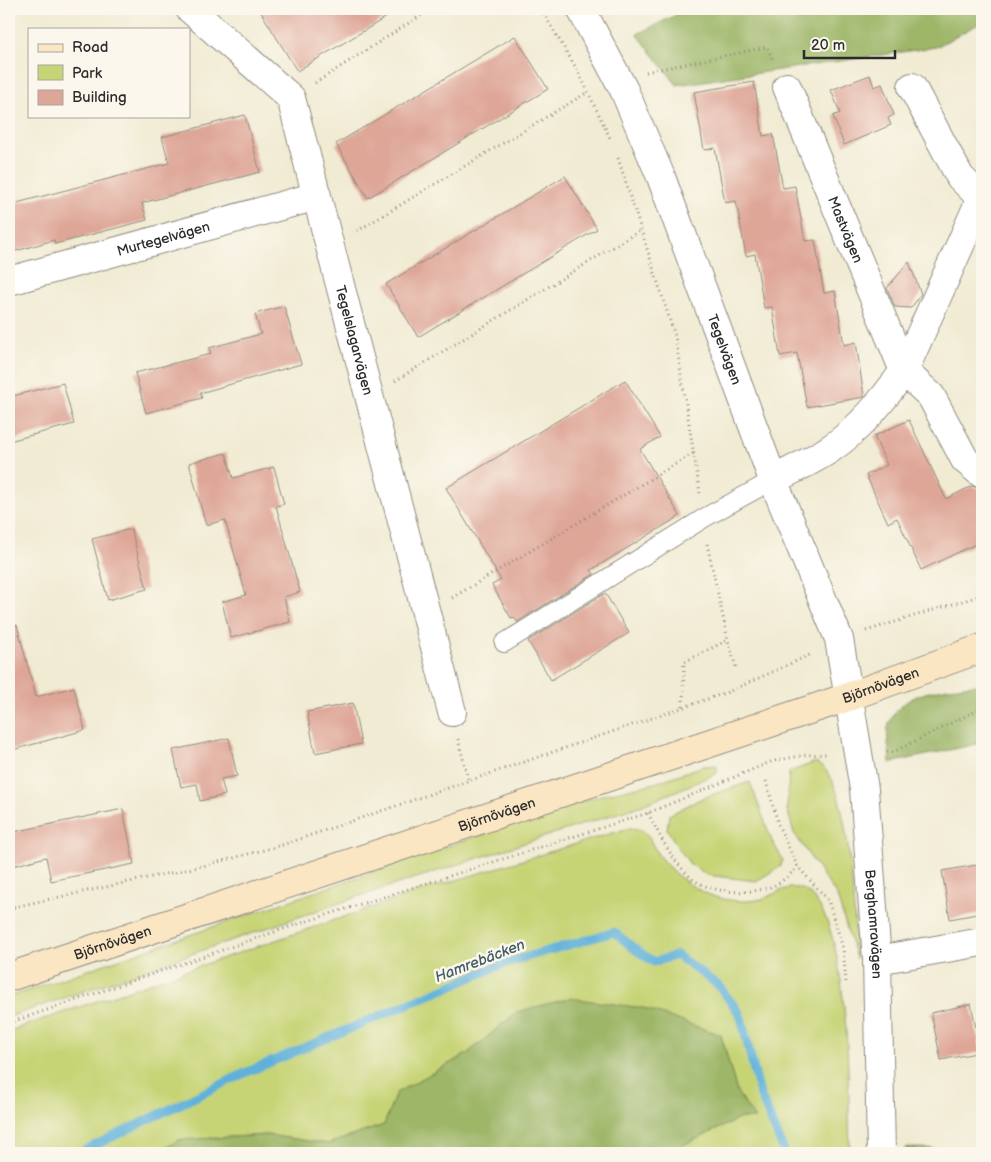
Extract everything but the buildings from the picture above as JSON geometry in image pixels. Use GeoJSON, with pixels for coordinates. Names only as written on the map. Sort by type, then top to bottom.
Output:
{"type":"FeatureCollection","features":[{"type":"Feature","properties":{"kind":"main road","name":"Björnövägen"},"geometry":{"type":"LineString","coordinates":[[9,977],[848,697],[982,648]]}},
{"type":"Feature","properties":{"kind":"street"},"geometry":{"type":"LineString","coordinates":[[190,9],[292,98]]}},
{"type":"Feature","properties":{"kind":"street","name":"Tegelvägen"},"geometry":{"type":"LineString","coordinates":[[580,9],[618,78],[661,177],[773,480],[839,639],[848,697]]}},
{"type":"Feature","properties":{"kind":"street","name":"Mastvägen"},"geometry":{"type":"LineString","coordinates":[[787,87],[904,371],[931,396],[965,460],[982,474]]}},
{"type":"Feature","properties":{"kind":"street"},"geometry":{"type":"LineString","coordinates":[[773,480],[831,448],[863,422],[904,371],[982,197],[960,176],[912,87]]}},
{"type":"Feature","properties":{"kind":"street","name":"Tegelslagarvägen"},"geometry":{"type":"LineString","coordinates":[[292,98],[452,712]]}},
{"type":"Feature","properties":{"kind":"street","name":"Murtegelvägen"},"geometry":{"type":"LineString","coordinates":[[9,281],[317,196]]}},
{"type":"Feature","properties":{"kind":"street","name":"Berghamravägen"},"geometry":{"type":"LineString","coordinates":[[848,697],[864,788],[877,960],[881,1153]]}},
{"type":"Feature","properties":{"kind":"street"},"geometry":{"type":"LineString","coordinates":[[877,960],[982,942]]}},
{"type":"Feature","properties":{"kind":"lane"},"geometry":{"type":"LineString","coordinates":[[504,644],[704,518],[773,480]]}},
{"type":"Feature","properties":{"kind":"path"},"geometry":{"type":"LineString","coordinates":[[292,98],[431,9]]}},
{"type":"Feature","properties":{"kind":"path"},"geometry":{"type":"LineString","coordinates":[[541,9],[588,92],[612,143]]}},
{"type":"Feature","properties":{"kind":"path"},"geometry":{"type":"LineString","coordinates":[[590,98],[618,78],[767,48],[787,87]]}},
{"type":"Feature","properties":{"kind":"path"},"geometry":{"type":"LineString","coordinates":[[330,246],[588,92]]}},
{"type":"Feature","properties":{"kind":"path"},"geometry":{"type":"LineString","coordinates":[[616,152],[680,357],[707,546],[728,640],[737,670]]}},
{"type":"Feature","properties":{"kind":"path"},"geometry":{"type":"LineString","coordinates":[[370,396],[641,230]]}},
{"type":"Feature","properties":{"kind":"path"},"geometry":{"type":"LineString","coordinates":[[426,613],[694,453]]}},
{"type":"Feature","properties":{"kind":"path"},"geometry":{"type":"LineString","coordinates":[[9,908],[207,865],[282,845],[624,730],[683,706],[754,682],[839,639],[982,595]]}},
{"type":"Feature","properties":{"kind":"path"},"geometry":{"type":"LineString","coordinates":[[683,706],[684,662],[728,640]]}},
{"type":"Feature","properties":{"kind":"path"},"geometry":{"type":"LineString","coordinates":[[9,1023],[295,924],[648,813],[773,761],[806,755],[893,752],[982,708]]}},
{"type":"Feature","properties":{"kind":"path"},"geometry":{"type":"LineString","coordinates":[[452,712],[469,782]]}},
{"type":"Feature","properties":{"kind":"path"},"geometry":{"type":"LineString","coordinates":[[766,781],[779,827],[798,867],[828,900],[843,948],[846,987]]}},
{"type":"Feature","properties":{"kind":"path"},"geometry":{"type":"LineString","coordinates":[[648,813],[667,851],[691,878],[715,889],[744,892],[768,888],[784,880],[798,867]]}},
{"type":"Feature","properties":{"kind":"green space"},"geometry":{"type":"Polygon","coordinates":[[[688,9],[982,9],[982,22],[936,47],[677,85],[637,34],[688,9]]]}},
{"type":"Feature","properties":{"kind":"green space"},"geometry":{"type":"Polygon","coordinates":[[[982,684],[982,743],[890,763],[889,724],[895,712],[905,703],[929,692],[982,684]]]}},
{"type":"Feature","properties":{"kind":"green space"},"geometry":{"type":"Polygon","coordinates":[[[816,762],[828,773],[842,809],[850,862],[856,959],[837,896],[794,833],[787,809],[789,772],[816,762]]]}},
{"type":"Feature","properties":{"kind":"green space"},"geometry":{"type":"Polygon","coordinates":[[[717,765],[717,773],[643,805],[354,898],[9,1017],[9,997],[602,795],[655,783],[703,766],[717,765]]]}},
{"type":"Feature","properties":{"kind":"green space"},"geometry":{"type":"Polygon","coordinates":[[[750,782],[772,841],[783,860],[780,867],[756,881],[707,875],[690,864],[677,846],[667,829],[669,815],[702,798],[750,782]]]}},
{"type":"Feature","properties":{"kind":"green space"},"geometry":{"type":"Polygon","coordinates":[[[629,828],[644,831],[659,856],[677,875],[710,895],[729,900],[750,901],[762,899],[786,889],[796,888],[801,889],[818,904],[830,931],[839,968],[847,1053],[850,1153],[679,1153],[679,1147],[741,1118],[754,1119],[737,1092],[721,1035],[517,1012],[467,1054],[396,1093],[384,1125],[328,1144],[267,1135],[179,1140],[155,1153],[9,1153],[9,1031],[423,890],[629,828]]]}},
{"type":"Feature","properties":{"kind":"green space"},"geometry":{"type":"Polygon","coordinates":[[[570,998],[643,1008],[721,1035],[737,1092],[755,1119],[741,1118],[679,1147],[679,1153],[155,1153],[179,1140],[267,1135],[328,1144],[384,1125],[396,1093],[467,1054],[517,1012],[570,998]]]}},
{"type":"Feature","properties":{"kind":"green space"},"geometry":{"type":"Polygon","coordinates":[[[982,1146],[982,1153],[905,1153],[905,1148],[972,1149],[982,1146]]]}},
{"type":"Feature","properties":{"kind":"waterway","name":"Hamrebäcken"},"geometry":{"type":"LineString","coordinates":[[79,1153],[247,1072],[505,963],[614,932],[654,962],[677,955],[719,986],[740,1014],[760,1094],[785,1153]]}}]}
